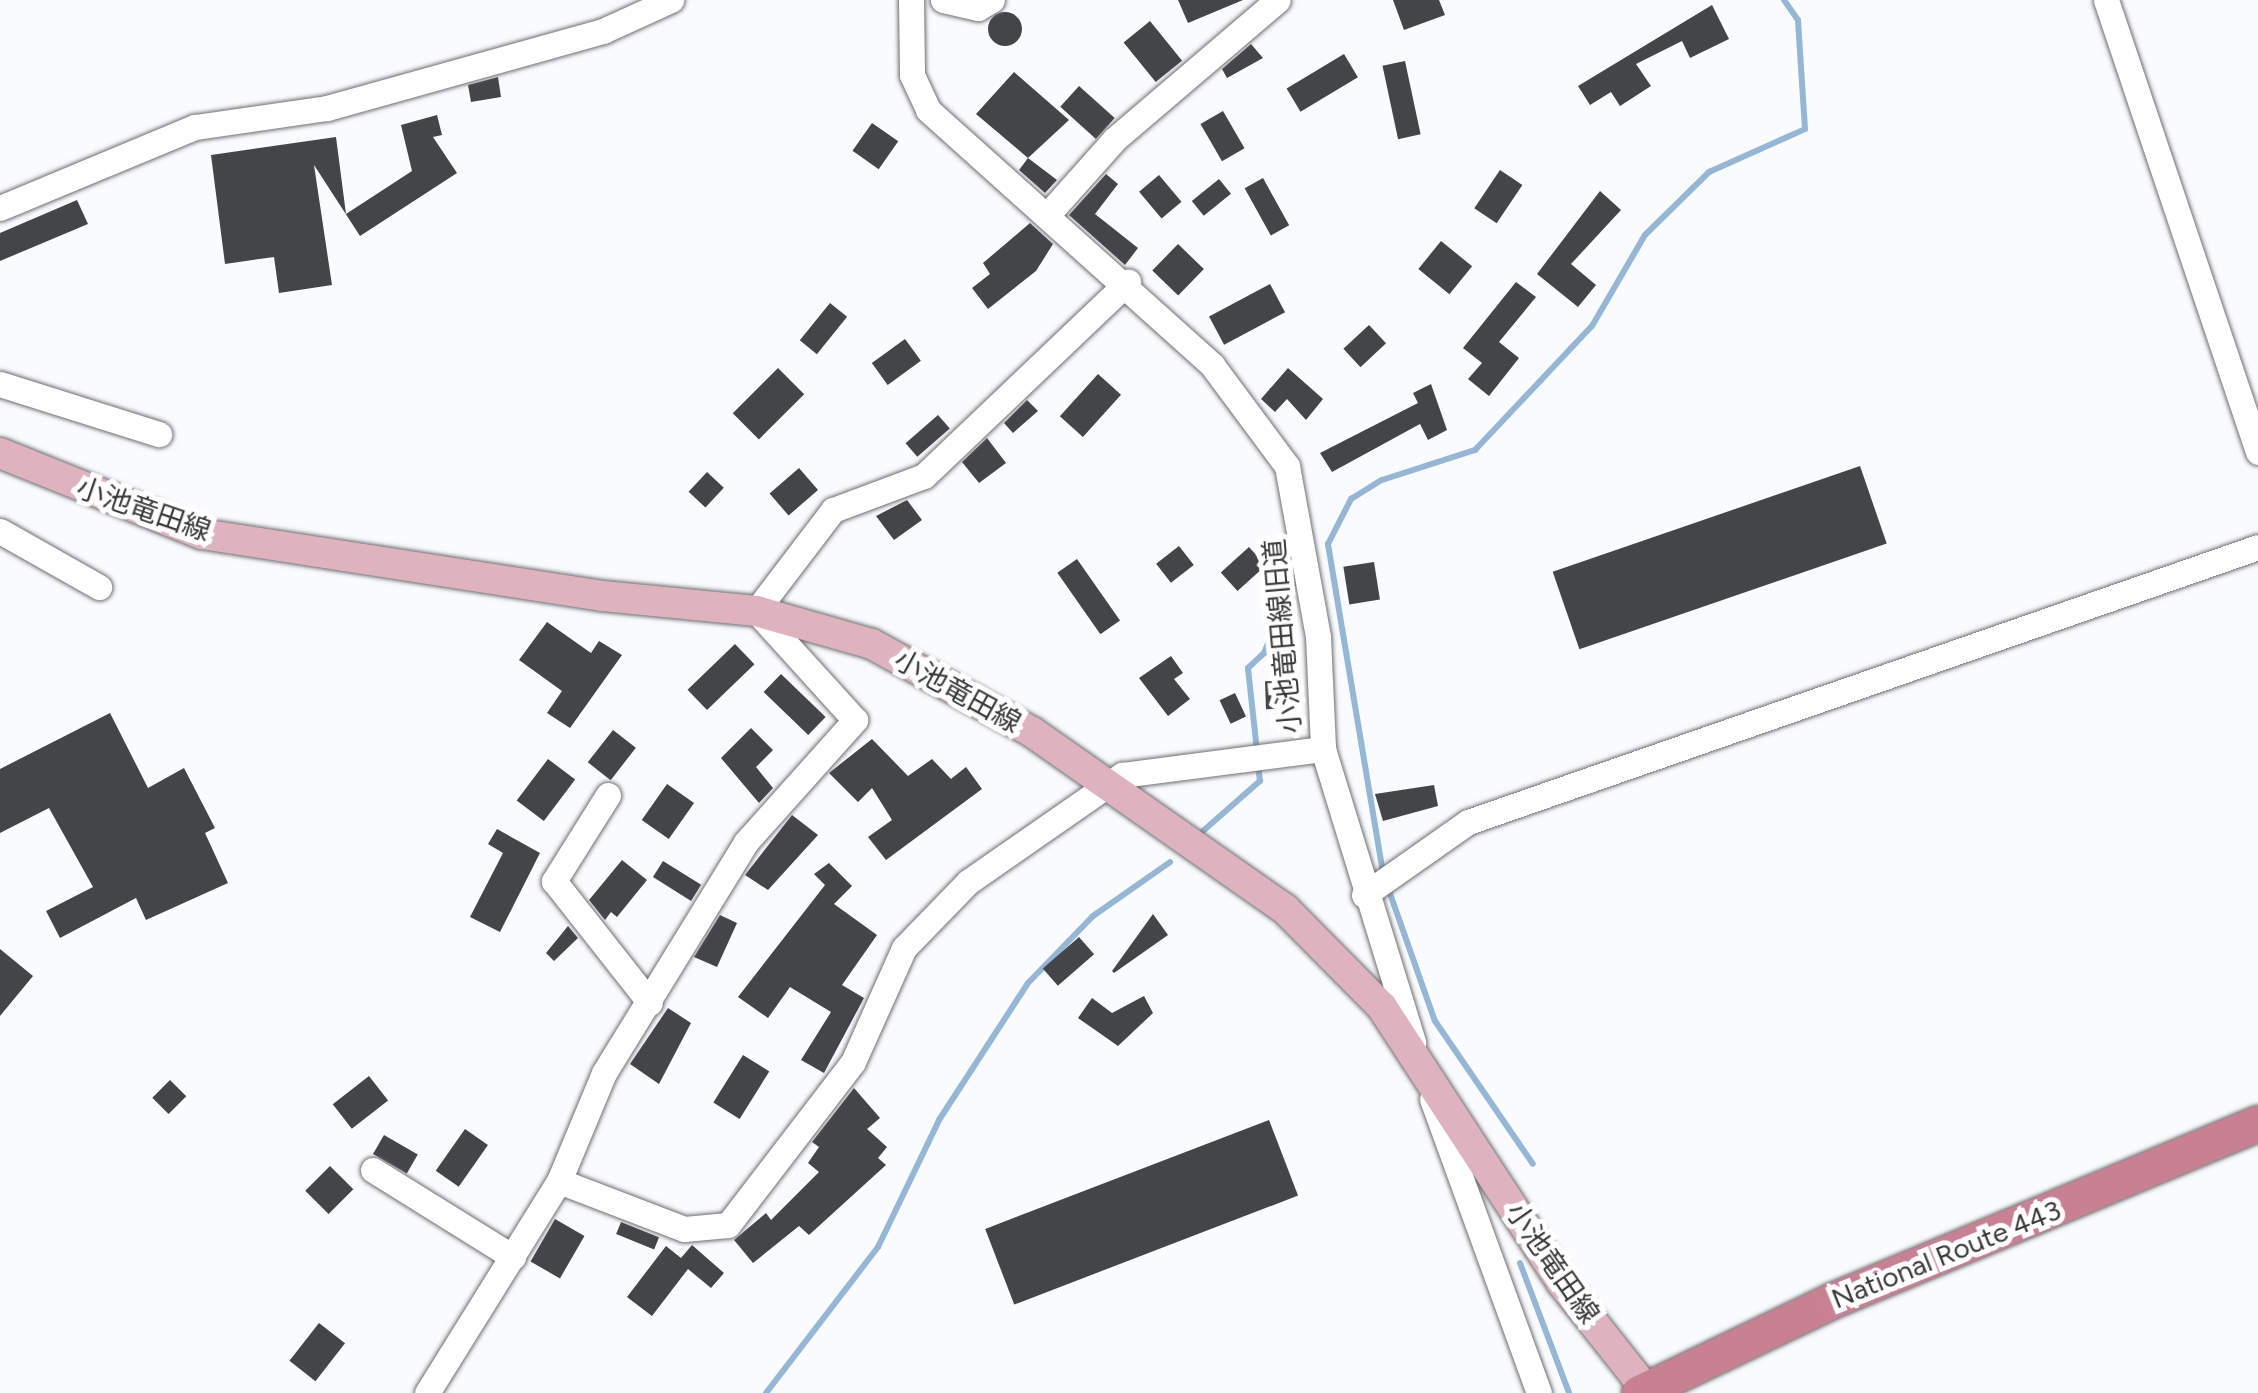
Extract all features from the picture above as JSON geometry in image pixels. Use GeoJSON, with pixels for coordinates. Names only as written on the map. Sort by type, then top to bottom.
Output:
{"type":"FeatureCollection","features":[{"type":"Feature","properties":{"kind":"highway","name":"National Route 443"},"geometry":{"type":"LineString","coordinates":[[1642,1390],[1834,1300],[2258,1123]]}},
{"type":"Feature","properties":{"kind":"main road","name":"小池竜田線"},"geometry":{"type":"LineString","coordinates":[[0,453],[202,534],[603,596],[756,611],[872,644],[1032,732],[1284,909],[1416,1050],[1561,1282],[1642,1390]]}},
{"type":"Feature","properties":{"kind":"street"},"geometry":{"type":"LineString","coordinates":[[0,208],[195,127],[327,108],[603,32],[672,0]]}},
{"type":"Feature","properties":{"kind":"street","name":"小池竜田線旧道"},"geometry":{"type":"LineString","coordinates":[[912,0],[912,74],[928,110],[1128,282],[1212,365],[1287,466],[1318,637],[1323,749],[1379,885],[1416,1050],[1539,1393]]}},
{"type":"Feature","properties":{"kind":"street"},"geometry":{"type":"LineString","coordinates":[[943,0],[978,8],[992,0]]}},
{"type":"Feature","properties":{"kind":"street"},"geometry":{"type":"LineString","coordinates":[[1049,214],[1114,139],[1278,0]]}},
{"type":"Feature","properties":{"kind":"street"},"geometry":{"type":"LineString","coordinates":[[2106,0],[2258,452]]}},
{"type":"Feature","properties":{"kind":"street"},"geometry":{"type":"LineString","coordinates":[[427,1393],[559,1181],[604,1073],[746,842],[855,720],[756,611],[833,510],[924,476],[1128,282]]}},
{"type":"Feature","properties":{"kind":"street"},"geometry":{"type":"LineString","coordinates":[[0,384],[159,434]]}},
{"type":"Feature","properties":{"kind":"street"},"geometry":{"type":"LineString","coordinates":[[0,531],[99,587]]}},
{"type":"Feature","properties":{"kind":"street"},"geometry":{"type":"LineString","coordinates":[[1379,885],[1468,822],[2258,547]]}},
{"type":"Feature","properties":{"kind":"street"},"geometry":{"type":"LineString","coordinates":[[559,1181],[684,1229],[728,1225],[853,1062],[904,948],[968,882],[1122,775],[1323,749]]}},
{"type":"Feature","properties":{"kind":"street"},"geometry":{"type":"LineString","coordinates":[[608,795],[554,881],[650,1002]]}},
{"type":"Feature","properties":{"kind":"street"},"geometry":{"type":"LineString","coordinates":[[373,1170],[513,1257]]}},
{"type":"Feature","properties":{"kind":"building"},"geometry":{"type":"Polygon","coordinates":[[[1178,0],[1243,0],[1188,23],[1178,0]]]}},
{"type":"Feature","properties":{"kind":"building"},"geometry":{"type":"Polygon","coordinates":[[[1393,0],[1439,0],[1445,15],[1404,30],[1393,0]]]}},
{"type":"Feature","properties":{"kind":"building"},"geometry":{"type":"Polygon","coordinates":[[[1712,5],[1729,39],[1690,58],[1682,41],[1636,64],[1651,86],[1620,106],[1611,92],[1590,105],[1578,86],[1712,5]]]}},
{"type":"Feature","properties":{"kind":"building"},"geometry":{"type":"Polygon","coordinates":[[[1005,12],[1017,17],[1022,29],[1017,41],[1005,46],[993,41],[988,29],[993,17],[1005,12]]]}},
{"type":"Feature","properties":{"kind":"building"},"geometry":{"type":"Polygon","coordinates":[[[1150,21],[1182,61],[1156,82],[1124,42],[1150,21]]]}},
{"type":"Feature","properties":{"kind":"building"},"geometry":{"type":"Polygon","coordinates":[[[1251,44],[1263,58],[1227,78],[1222,69],[1251,44]]]}},
{"type":"Feature","properties":{"kind":"building"},"geometry":{"type":"Polygon","coordinates":[[[1344,54],[1358,77],[1300,112],[1287,89],[1344,54]]]}},
{"type":"Feature","properties":{"kind":"building"},"geometry":{"type":"Polygon","coordinates":[[[1405,61],[1421,134],[1398,139],[1383,66],[1405,61]]]}},
{"type":"Feature","properties":{"kind":"building"},"geometry":{"type":"Polygon","coordinates":[[[1014,72],[1069,120],[1028,158],[976,114],[1014,72]]]}},
{"type":"Feature","properties":{"kind":"building"},"geometry":{"type":"Polygon","coordinates":[[[498,77],[501,97],[471,102],[468,85],[498,77]]]}},
{"type":"Feature","properties":{"kind":"building"},"geometry":{"type":"Polygon","coordinates":[[[1079,86],[1115,118],[1096,139],[1060,107],[1079,86]]]}},
{"type":"Feature","properties":{"kind":"building"},"geometry":{"type":"Polygon","coordinates":[[[1223,111],[1244,148],[1222,161],[1200,124],[1223,111]]]}},
{"type":"Feature","properties":{"kind":"building"},"geometry":{"type":"Polygon","coordinates":[[[437,115],[442,135],[433,137],[457,173],[360,236],[314,165],[332,285],[279,293],[274,257],[225,264],[211,155],[336,137],[346,214],[412,171],[401,125],[437,115]]]}},
{"type":"Feature","properties":{"kind":"building"},"geometry":{"type":"Polygon","coordinates":[[[872,123],[898,141],[879,169],[852,151],[872,123]]]}},
{"type":"Feature","properties":{"kind":"building"},"geometry":{"type":"Polygon","coordinates":[[[1028,158],[1057,180],[1045,193],[1019,170],[1028,158]]]}},
{"type":"Feature","properties":{"kind":"building"},"geometry":{"type":"Polygon","coordinates":[[[1500,170],[1522,185],[1497,223],[1474,208],[1500,170]]]}},
{"type":"Feature","properties":{"kind":"building"},"geometry":{"type":"Polygon","coordinates":[[[1106,174],[1118,184],[1095,214],[1138,248],[1125,265],[1069,215],[1106,174]]]}},
{"type":"Feature","properties":{"kind":"building"},"geometry":{"type":"Polygon","coordinates":[[[1159,175],[1181,202],[1162,219],[1139,192],[1159,175]]]}},
{"type":"Feature","properties":{"kind":"building"},"geometry":{"type":"Polygon","coordinates":[[[1263,178],[1289,225],[1271,235],[1245,188],[1263,178]]]}},
{"type":"Feature","properties":{"kind":"building"},"geometry":{"type":"Polygon","coordinates":[[[1219,179],[1231,194],[1204,216],[1192,201],[1219,179]]]}},
{"type":"Feature","properties":{"kind":"building"},"geometry":{"type":"Polygon","coordinates":[[[1600,191],[1621,210],[1571,264],[1596,285],[1578,307],[1537,274],[1600,191]]]}},
{"type":"Feature","properties":{"kind":"building"},"geometry":{"type":"Polygon","coordinates":[[[77,200],[88,224],[0,261],[0,233],[77,200]]]}},
{"type":"Feature","properties":{"kind":"building"},"geometry":{"type":"Polygon","coordinates":[[[1030,223],[1053,244],[1036,271],[988,309],[972,288],[990,274],[983,263],[1030,223]]]}},
{"type":"Feature","properties":{"kind":"building"},"geometry":{"type":"Polygon","coordinates":[[[1441,241],[1472,266],[1449,294],[1418,269],[1441,241]]]}},
{"type":"Feature","properties":{"kind":"building"},"geometry":{"type":"Polygon","coordinates":[[[1178,244],[1204,269],[1178,296],[1152,271],[1178,244]]]}},
{"type":"Feature","properties":{"kind":"building"},"geometry":{"type":"Polygon","coordinates":[[[1516,282],[1536,297],[1499,342],[1519,358],[1489,396],[1468,379],[1482,363],[1463,348],[1516,282]]]}},
{"type":"Feature","properties":{"kind":"building"},"geometry":{"type":"Polygon","coordinates":[[[1270,284],[1285,312],[1224,345],[1209,316],[1270,284]]]}},
{"type":"Feature","properties":{"kind":"building"},"geometry":{"type":"Polygon","coordinates":[[[830,303],[847,317],[817,354],[800,340],[830,303]]]}},
{"type":"Feature","properties":{"kind":"building"},"geometry":{"type":"Polygon","coordinates":[[[1369,325],[1386,343],[1360,367],[1343,349],[1369,325]]]}},
{"type":"Feature","properties":{"kind":"building"},"geometry":{"type":"Polygon","coordinates":[[[905,339],[921,361],[888,385],[872,363],[905,339]]]}},
{"type":"Feature","properties":{"kind":"building"},"geometry":{"type":"Polygon","coordinates":[[[778,368],[804,394],[759,439],[733,413],[778,368]]]}},
{"type":"Feature","properties":{"kind":"building"},"geometry":{"type":"Polygon","coordinates":[[[1288,368],[1323,399],[1306,420],[1287,399],[1275,412],[1261,399],[1288,368]]]}},
{"type":"Feature","properties":{"kind":"building"},"geometry":{"type":"Polygon","coordinates":[[[1098,374],[1121,395],[1083,437],[1060,416],[1098,374]]]}},
{"type":"Feature","properties":{"kind":"building"},"geometry":{"type":"Polygon","coordinates":[[[1431,384],[1447,430],[1428,440],[1420,424],[1332,472],[1320,453],[1418,403],[1413,393],[1431,384]]]}},
{"type":"Feature","properties":{"kind":"building"},"geometry":{"type":"Polygon","coordinates":[[[1027,400],[1038,411],[1013,433],[1004,423],[1027,400]]]}},
{"type":"Feature","properties":{"kind":"building"},"geometry":{"type":"Polygon","coordinates":[[[938,415],[950,429],[917,457],[906,443],[938,415]]]}},
{"type":"Feature","properties":{"kind":"building"},"geometry":{"type":"Polygon","coordinates":[[[987,438],[1006,463],[979,483],[962,462],[987,438]]]}},
{"type":"Feature","properties":{"kind":"building"},"geometry":{"type":"Polygon","coordinates":[[[1860,466],[1887,544],[1579,649],[1553,572],[1860,466]]]}},
{"type":"Feature","properties":{"kind":"building"},"geometry":{"type":"Polygon","coordinates":[[[799,468],[818,490],[789,515],[770,494],[799,468]]]}},
{"type":"Feature","properties":{"kind":"building"},"geometry":{"type":"Polygon","coordinates":[[[707,472],[724,488],[705,507],[689,492],[707,472]]]}},
{"type":"Feature","properties":{"kind":"building"},"geometry":{"type":"Polygon","coordinates":[[[907,500],[922,520],[894,540],[876,516],[907,500]]]}},
{"type":"Feature","properties":{"kind":"building"},"geometry":{"type":"Polygon","coordinates":[[[1179,546],[1194,565],[1171,583],[1156,564],[1179,546]]]}},
{"type":"Feature","properties":{"kind":"building"},"geometry":{"type":"Polygon","coordinates":[[[1249,547],[1266,566],[1237,591],[1221,572],[1249,547]]]}},
{"type":"Feature","properties":{"kind":"building"},"geometry":{"type":"Polygon","coordinates":[[[1077,559],[1120,620],[1100,634],[1057,573],[1077,559]]]}},
{"type":"Feature","properties":{"kind":"building"},"geometry":{"type":"Polygon","coordinates":[[[1374,562],[1380,600],[1349,604],[1343,567],[1374,562]]]}},
{"type":"Feature","properties":{"kind":"building"},"geometry":{"type":"Polygon","coordinates":[[[547,622],[591,653],[599,641],[622,655],[570,728],[547,713],[562,691],[519,660],[547,622]]]}},
{"type":"Feature","properties":{"kind":"building"},"geometry":{"type":"Polygon","coordinates":[[[735,644],[754,664],[707,710],[688,690],[735,644]]]}},
{"type":"Feature","properties":{"kind":"building"},"geometry":{"type":"Polygon","coordinates":[[[1171,656],[1183,673],[1174,679],[1190,699],[1168,716],[1139,678],[1171,656]]]}},
{"type":"Feature","properties":{"kind":"building"},"geometry":{"type":"Polygon","coordinates":[[[781,674],[826,717],[808,735],[764,692],[781,674]]]}},
{"type":"Feature","properties":{"kind":"building"},"geometry":{"type":"Polygon","coordinates":[[[1299,680],[1300,708],[1266,709],[1265,681],[1299,680]]]}},
{"type":"Feature","properties":{"kind":"building"},"geometry":{"type":"Polygon","coordinates":[[[1235,693],[1246,717],[1231,724],[1220,700],[1235,693]]]}},
{"type":"Feature","properties":{"kind":"building"},"geometry":{"type":"Polygon","coordinates":[[[110,713],[148,788],[184,768],[215,828],[205,833],[228,883],[146,920],[136,898],[60,938],[46,911],[93,887],[49,808],[0,833],[0,769],[110,713]]]}},
{"type":"Feature","properties":{"kind":"building"},"geometry":{"type":"Polygon","coordinates":[[[751,728],[773,750],[756,767],[773,788],[759,803],[721,758],[751,728]]]}},
{"type":"Feature","properties":{"kind":"building"},"geometry":{"type":"Polygon","coordinates":[[[613,730],[636,748],[611,780],[588,762],[613,730]]]}},
{"type":"Feature","properties":{"kind":"building"},"geometry":{"type":"Polygon","coordinates":[[[872,739],[908,776],[932,759],[951,779],[966,767],[982,789],[886,860],[868,837],[892,820],[872,788],[858,802],[829,773],[872,739]]]}},
{"type":"Feature","properties":{"kind":"building"},"geometry":{"type":"Polygon","coordinates":[[[548,759],[575,779],[544,821],[517,801],[548,759]]]}},
{"type":"Feature","properties":{"kind":"building"},"geometry":{"type":"Polygon","coordinates":[[[667,784],[694,803],[669,839],[642,820],[667,784]]]}},
{"type":"Feature","properties":{"kind":"building"},"geometry":{"type":"Polygon","coordinates":[[[1434,785],[1438,806],[1383,821],[1375,794],[1434,785]]]}},
{"type":"Feature","properties":{"kind":"building"},"geometry":{"type":"Polygon","coordinates":[[[792,815],[818,835],[768,890],[745,875],[792,815]]]}},
{"type":"Feature","properties":{"kind":"building"},"geometry":{"type":"Polygon","coordinates":[[[497,829],[540,853],[500,932],[470,917],[503,853],[488,844],[497,829]]]}},
{"type":"Feature","properties":{"kind":"building"},"geometry":{"type":"Polygon","coordinates":[[[622,860],[647,880],[617,917],[611,912],[605,920],[589,900],[622,860]]]}},
{"type":"Feature","properties":{"kind":"building"},"geometry":{"type":"Polygon","coordinates":[[[663,861],[701,885],[691,901],[653,877],[663,861]]]}},
{"type":"Feature","properties":{"kind":"building"},"geometry":{"type":"Polygon","coordinates":[[[829,863],[852,886],[834,904],[877,935],[842,985],[864,998],[824,1073],[801,1060],[831,1012],[790,987],[768,1018],[738,997],[825,885],[814,874],[829,863]]]}},
{"type":"Feature","properties":{"kind":"building"},"geometry":{"type":"Polygon","coordinates":[[[1153,914],[1168,935],[1114,973],[1112,971],[1153,914]]]}},
{"type":"Feature","properties":{"kind":"building"},"geometry":{"type":"Polygon","coordinates":[[[720,915],[737,923],[717,967],[694,957],[720,915]]]}},
{"type":"Feature","properties":{"kind":"building"},"geometry":{"type":"Polygon","coordinates":[[[568,926],[578,938],[554,961],[546,953],[568,926]]]}},
{"type":"Feature","properties":{"kind":"building"},"geometry":{"type":"Polygon","coordinates":[[[1079,937],[1094,954],[1058,986],[1043,968],[1079,937]]]}},
{"type":"Feature","properties":{"kind":"building"},"geometry":{"type":"Polygon","coordinates":[[[0,949],[33,976],[0,1016],[0,949]]]}},
{"type":"Feature","properties":{"kind":"building"},"geometry":{"type":"Polygon","coordinates":[[[1144,996],[1153,1013],[1118,1046],[1078,1018],[1092,998],[1112,1013],[1144,996]]]}},
{"type":"Feature","properties":{"kind":"building"},"geometry":{"type":"Polygon","coordinates":[[[668,1008],[691,1023],[659,1084],[630,1064],[668,1008]]]}},
{"type":"Feature","properties":{"kind":"building"},"geometry":{"type":"Polygon","coordinates":[[[743,1055],[769,1071],[740,1119],[713,1102],[743,1055]]]}},
{"type":"Feature","properties":{"kind":"building"},"geometry":{"type":"Polygon","coordinates":[[[369,1076],[388,1100],[352,1129],[333,1104],[369,1076]]]}},
{"type":"Feature","properties":{"kind":"building"},"geometry":{"type":"Polygon","coordinates":[[[170,1080],[186,1096],[169,1114],[152,1098],[170,1080]]]}},
{"type":"Feature","properties":{"kind":"building"},"geometry":{"type":"Polygon","coordinates":[[[854,1088],[880,1118],[867,1129],[887,1147],[878,1158],[886,1165],[809,1235],[799,1226],[753,1263],[734,1240],[766,1213],[771,1220],[819,1172],[808,1163],[819,1147],[812,1142],[854,1088]]]}},
{"type":"Feature","properties":{"kind":"building"},"geometry":{"type":"Polygon","coordinates":[[[1269,1120],[1298,1196],[1014,1305],[985,1229],[1269,1120]]]}},
{"type":"Feature","properties":{"kind":"building"},"geometry":{"type":"Polygon","coordinates":[[[465,1129],[488,1145],[459,1187],[436,1171],[465,1129]]]}},
{"type":"Feature","properties":{"kind":"building"},"geometry":{"type":"Polygon","coordinates":[[[384,1135],[418,1154],[407,1174],[373,1154],[384,1135]]]}},
{"type":"Feature","properties":{"kind":"building"},"geometry":{"type":"Polygon","coordinates":[[[330,1166],[353,1189],[329,1214],[305,1191],[330,1166]]]}},
{"type":"Feature","properties":{"kind":"building"},"geometry":{"type":"Polygon","coordinates":[[[555,1219],[584,1236],[560,1278],[530,1261],[555,1219]]]}},
{"type":"Feature","properties":{"kind":"building"},"geometry":{"type":"Polygon","coordinates":[[[621,1222],[659,1237],[654,1249],[616,1234],[621,1222]]]}},
{"type":"Feature","properties":{"kind":"building"},"geometry":{"type":"Polygon","coordinates":[[[692,1245],[724,1273],[711,1288],[688,1269],[652,1316],[627,1297],[666,1246],[681,1258],[692,1245]]]}},
{"type":"Feature","properties":{"kind":"building"},"geometry":{"type":"Polygon","coordinates":[[[319,1323],[345,1343],[315,1381],[289,1361],[319,1323]]]}},
{"type":"Feature","properties":{"kind":"waterway"},"geometry":{"type":"LineString","coordinates":[[1383,873],[1328,544],[1351,499],[1382,480],[1475,450],[1592,326],[1645,235],[1709,172],[1805,129],[1798,20],[1784,0]]}},
{"type":"Feature","properties":{"kind":"waterway"},"geometry":{"type":"LineString","coordinates":[[1257,751],[1248,668],[1264,653],[1298,573]]}},
{"type":"Feature","properties":{"kind":"waterway"},"geometry":{"type":"LineString","coordinates":[[1203,831],[1260,781],[1258,764]]}},
{"type":"Feature","properties":{"kind":"waterway"},"geometry":{"type":"LineString","coordinates":[[766,1393],[878,1247],[939,1120],[1028,983],[1093,916],[1170,862]]}},
{"type":"Feature","properties":{"kind":"waterway"},"geometry":{"type":"LineString","coordinates":[[1387,885],[1435,1021],[1533,1164]]}},
{"type":"Feature","properties":{"kind":"waterway"},"geometry":{"type":"LineString","coordinates":[[1520,1263],[1569,1393]]}}]}
